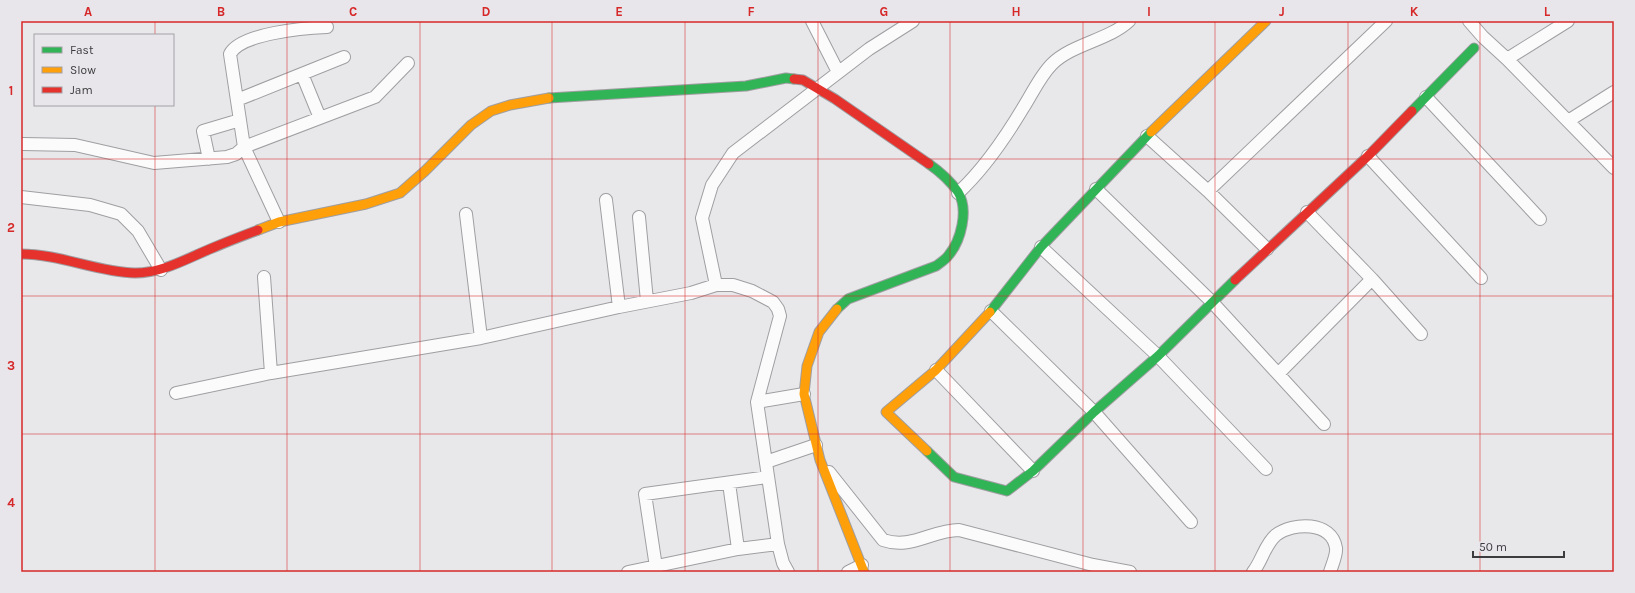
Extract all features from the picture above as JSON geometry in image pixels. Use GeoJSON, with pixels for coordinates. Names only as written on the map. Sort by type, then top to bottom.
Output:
{"type":"FeatureCollection","features":[{"type":"Feature","properties":{"kind":"street"},"geometry":{"type":"LineString","coordinates":[[812,21],[838,72]]}},
{"type":"Feature","properties":{"kind":"street"},"geometry":{"type":"LineString","coordinates":[[716,285],[702,218],[712,185],[733,153],[869,49],[913,21]]}},
{"type":"Feature","properties":{"kind":"street"},"geometry":{"type":"LineString","coordinates":[[958,193],[998,147],[1052,64],[1071,51],[1096,40],[1129,21]]}},
{"type":"Feature","properties":{"kind":"street"},"geometry":{"type":"LineString","coordinates":[[1266,21],[1148,136],[1041,247],[991,311],[936,370],[886,412],[954,478],[1007,491],[1034,471],[1094,412],[1158,356],[1267,249],[1368,156],[1474,48]]}},
{"type":"Feature","properties":{"kind":"street"},"geometry":{"type":"LineString","coordinates":[[1208,191],[1386,21]]}},
{"type":"Feature","properties":{"kind":"street"},"geometry":{"type":"LineString","coordinates":[[1469,21],[1483,38],[1507,59],[1614,168]]}},
{"type":"Feature","properties":{"kind":"street"},"geometry":{"type":"LineString","coordinates":[[1507,59],[1568,21]]}},
{"type":"Feature","properties":{"kind":"street"},"geometry":{"type":"LineString","coordinates":[[279,222],[244,147],[230,54],[236,46],[284,30],[327,27]]}},
{"type":"Feature","properties":{"kind":"street"},"geometry":{"type":"LineString","coordinates":[[237,100],[344,57]]}},
{"type":"Feature","properties":{"kind":"street"},"geometry":{"type":"LineString","coordinates":[[23,144],[75,145],[154,163],[227,157],[236,154],[244,147],[374,97],[408,63]]}},
{"type":"Feature","properties":{"kind":"street"},"geometry":{"type":"LineString","coordinates":[[302,74],[320,118]]}},
{"type":"Feature","properties":{"kind":"street"},"geometry":{"type":"LineString","coordinates":[[21,254],[37,254],[118,272],[137,273],[161,270],[227,240],[279,222],[366,204],[400,193],[425,171],[471,125],[490,111],[510,105],[551,98],[746,86],[786,78],[803,80],[818,88],[936,169],[958,193],[963,212],[959,237],[948,256],[936,266],[879,286],[848,299],[831,315],[819,332],[807,366],[804,394],[820,460],[863,569],[848,572]]}},
{"type":"Feature","properties":{"kind":"street"},"geometry":{"type":"LineString","coordinates":[[1568,121],[1614,92]]}},
{"type":"Feature","properties":{"kind":"street"},"geometry":{"type":"LineString","coordinates":[[1426,97],[1540,219]]}},
{"type":"Feature","properties":{"kind":"street"},"geometry":{"type":"LineString","coordinates":[[209,159],[203,131],[240,120]]}},
{"type":"Feature","properties":{"kind":"street"},"geometry":{"type":"LineString","coordinates":[[1148,136],[1208,191],[1267,249]]}},
{"type":"Feature","properties":{"kind":"street"},"geometry":{"type":"LineString","coordinates":[[1368,156],[1481,278]]}},
{"type":"Feature","properties":{"kind":"street"},"geometry":{"type":"LineString","coordinates":[[1096,189],[1212,302],[1279,373],[1324,424]]}},
{"type":"Feature","properties":{"kind":"street"},"geometry":{"type":"LineString","coordinates":[[21,197],[90,205],[121,214],[138,231],[161,270]]}},
{"type":"Feature","properties":{"kind":"street"},"geometry":{"type":"LineString","coordinates":[[606,200],[619,307]]}},
{"type":"Feature","properties":{"kind":"street"},"geometry":{"type":"LineString","coordinates":[[1307,212],[1372,279],[1421,334]]}},
{"type":"Feature","properties":{"kind":"street"},"geometry":{"type":"LineString","coordinates":[[466,214],[481,338]]}},
{"type":"Feature","properties":{"kind":"street"},"geometry":{"type":"LineString","coordinates":[[638,217],[647,301]]}},
{"type":"Feature","properties":{"kind":"street"},"geometry":{"type":"LineString","coordinates":[[1041,247],[1158,356],[1266,469]]}},
{"type":"Feature","properties":{"kind":"street"},"geometry":{"type":"LineString","coordinates":[[264,277],[271,373]]}},
{"type":"Feature","properties":{"kind":"street"},"geometry":{"type":"LineString","coordinates":[[1279,373],[1372,279]]}},
{"type":"Feature","properties":{"kind":"street"},"geometry":{"type":"LineString","coordinates":[[176,393],[271,373],[481,338],[619,307],[691,293],[716,285],[733,285],[752,291],[773,302],[778,309],[780,316],[757,402],[778,544],[788,572]]}},
{"type":"Feature","properties":{"kind":"street"},"geometry":{"type":"LineString","coordinates":[[991,311],[1094,412],[1191,522]]}},
{"type":"Feature","properties":{"kind":"street"},"geometry":{"type":"LineString","coordinates":[[936,370],[1034,471]]}},
{"type":"Feature","properties":{"kind":"street"},"geometry":{"type":"LineString","coordinates":[[757,402],[804,394]]}},
{"type":"Feature","properties":{"kind":"street"},"geometry":{"type":"LineString","coordinates":[[766,462],[816,445]]}},
{"type":"Feature","properties":{"kind":"street"},"geometry":{"type":"LineString","coordinates":[[820,460],[883,540],[894,544],[903,544],[945,531],[959,530],[1093,565],[1130,572]]}},
{"type":"Feature","properties":{"kind":"street"},"geometry":{"type":"LineString","coordinates":[[656,567],[645,494],[768,477]]}},
{"type":"Feature","properties":{"kind":"street"},"geometry":{"type":"LineString","coordinates":[[730,483],[738,549]]}},
{"type":"Feature","properties":{"kind":"street"},"geometry":{"type":"LineString","coordinates":[[846,528],[866,520]]}},
{"type":"Feature","properties":{"kind":"street"},"geometry":{"type":"LineString","coordinates":[[1253,572],[1274,537],[1286,528],[1299,526],[1317,527],[1326,531],[1334,539],[1336,550],[1330,572]]}},
{"type":"Feature","properties":{"kind":"street"},"geometry":{"type":"LineString","coordinates":[[628,572],[738,549],[778,544]]}},
{"type":"Feature","properties":{"kind":"traffic: fast"},"geometry":{"type":"LineString","coordinates":[[1412,111],[1474,48]]}},
{"type":"Feature","properties":{"kind":"traffic: fast"},"geometry":{"type":"LineString","coordinates":[[549,98],[746,86],[786,78],[794,79]]}},
{"type":"Feature","properties":{"kind":"traffic: fast"},"geometry":{"type":"LineString","coordinates":[[990,312],[1041,247],[1151,132]]}},
{"type":"Feature","properties":{"kind":"traffic: fast"},"geometry":{"type":"LineString","coordinates":[[837,309],[848,299],[936,266],[953,250],[962,225],[963,207],[961,199],[952,184],[929,164]]}},
{"type":"Feature","properties":{"kind":"traffic: fast"},"geometry":{"type":"LineString","coordinates":[[927,451],[954,477],[1007,491],[1033,471],[1094,412],[1158,356],[1235,280]]}},
{"type":"Feature","properties":{"kind":"traffic: slow"},"geometry":{"type":"LineString","coordinates":[[1151,132],[1266,21]]}},
{"type":"Feature","properties":{"kind":"traffic: slow"},"geometry":{"type":"LineString","coordinates":[[258,230],[279,222],[366,204],[400,193],[425,171],[471,125],[491,111],[510,105],[549,98]]}},
{"type":"Feature","properties":{"kind":"traffic: slow"},"geometry":{"type":"LineString","coordinates":[[837,309],[819,332],[807,366],[804,394],[820,460],[864,572]]}},
{"type":"Feature","properties":{"kind":"traffic: slow"},"geometry":{"type":"LineString","coordinates":[[927,451],[886,412],[936,370],[990,312]]}},
{"type":"Feature","properties":{"kind":"traffic: jam"},"geometry":{"type":"LineString","coordinates":[[794,79],[803,80],[835,99],[929,164]]}},
{"type":"Feature","properties":{"kind":"traffic: jam"},"geometry":{"type":"LineString","coordinates":[[1235,280],[1368,156],[1412,111]]}},
{"type":"Feature","properties":{"kind":"traffic: jam"},"geometry":{"type":"LineString","coordinates":[[21,254],[50,257],[121,272],[135,273],[155,271],[174,265],[258,230]]}}]}
